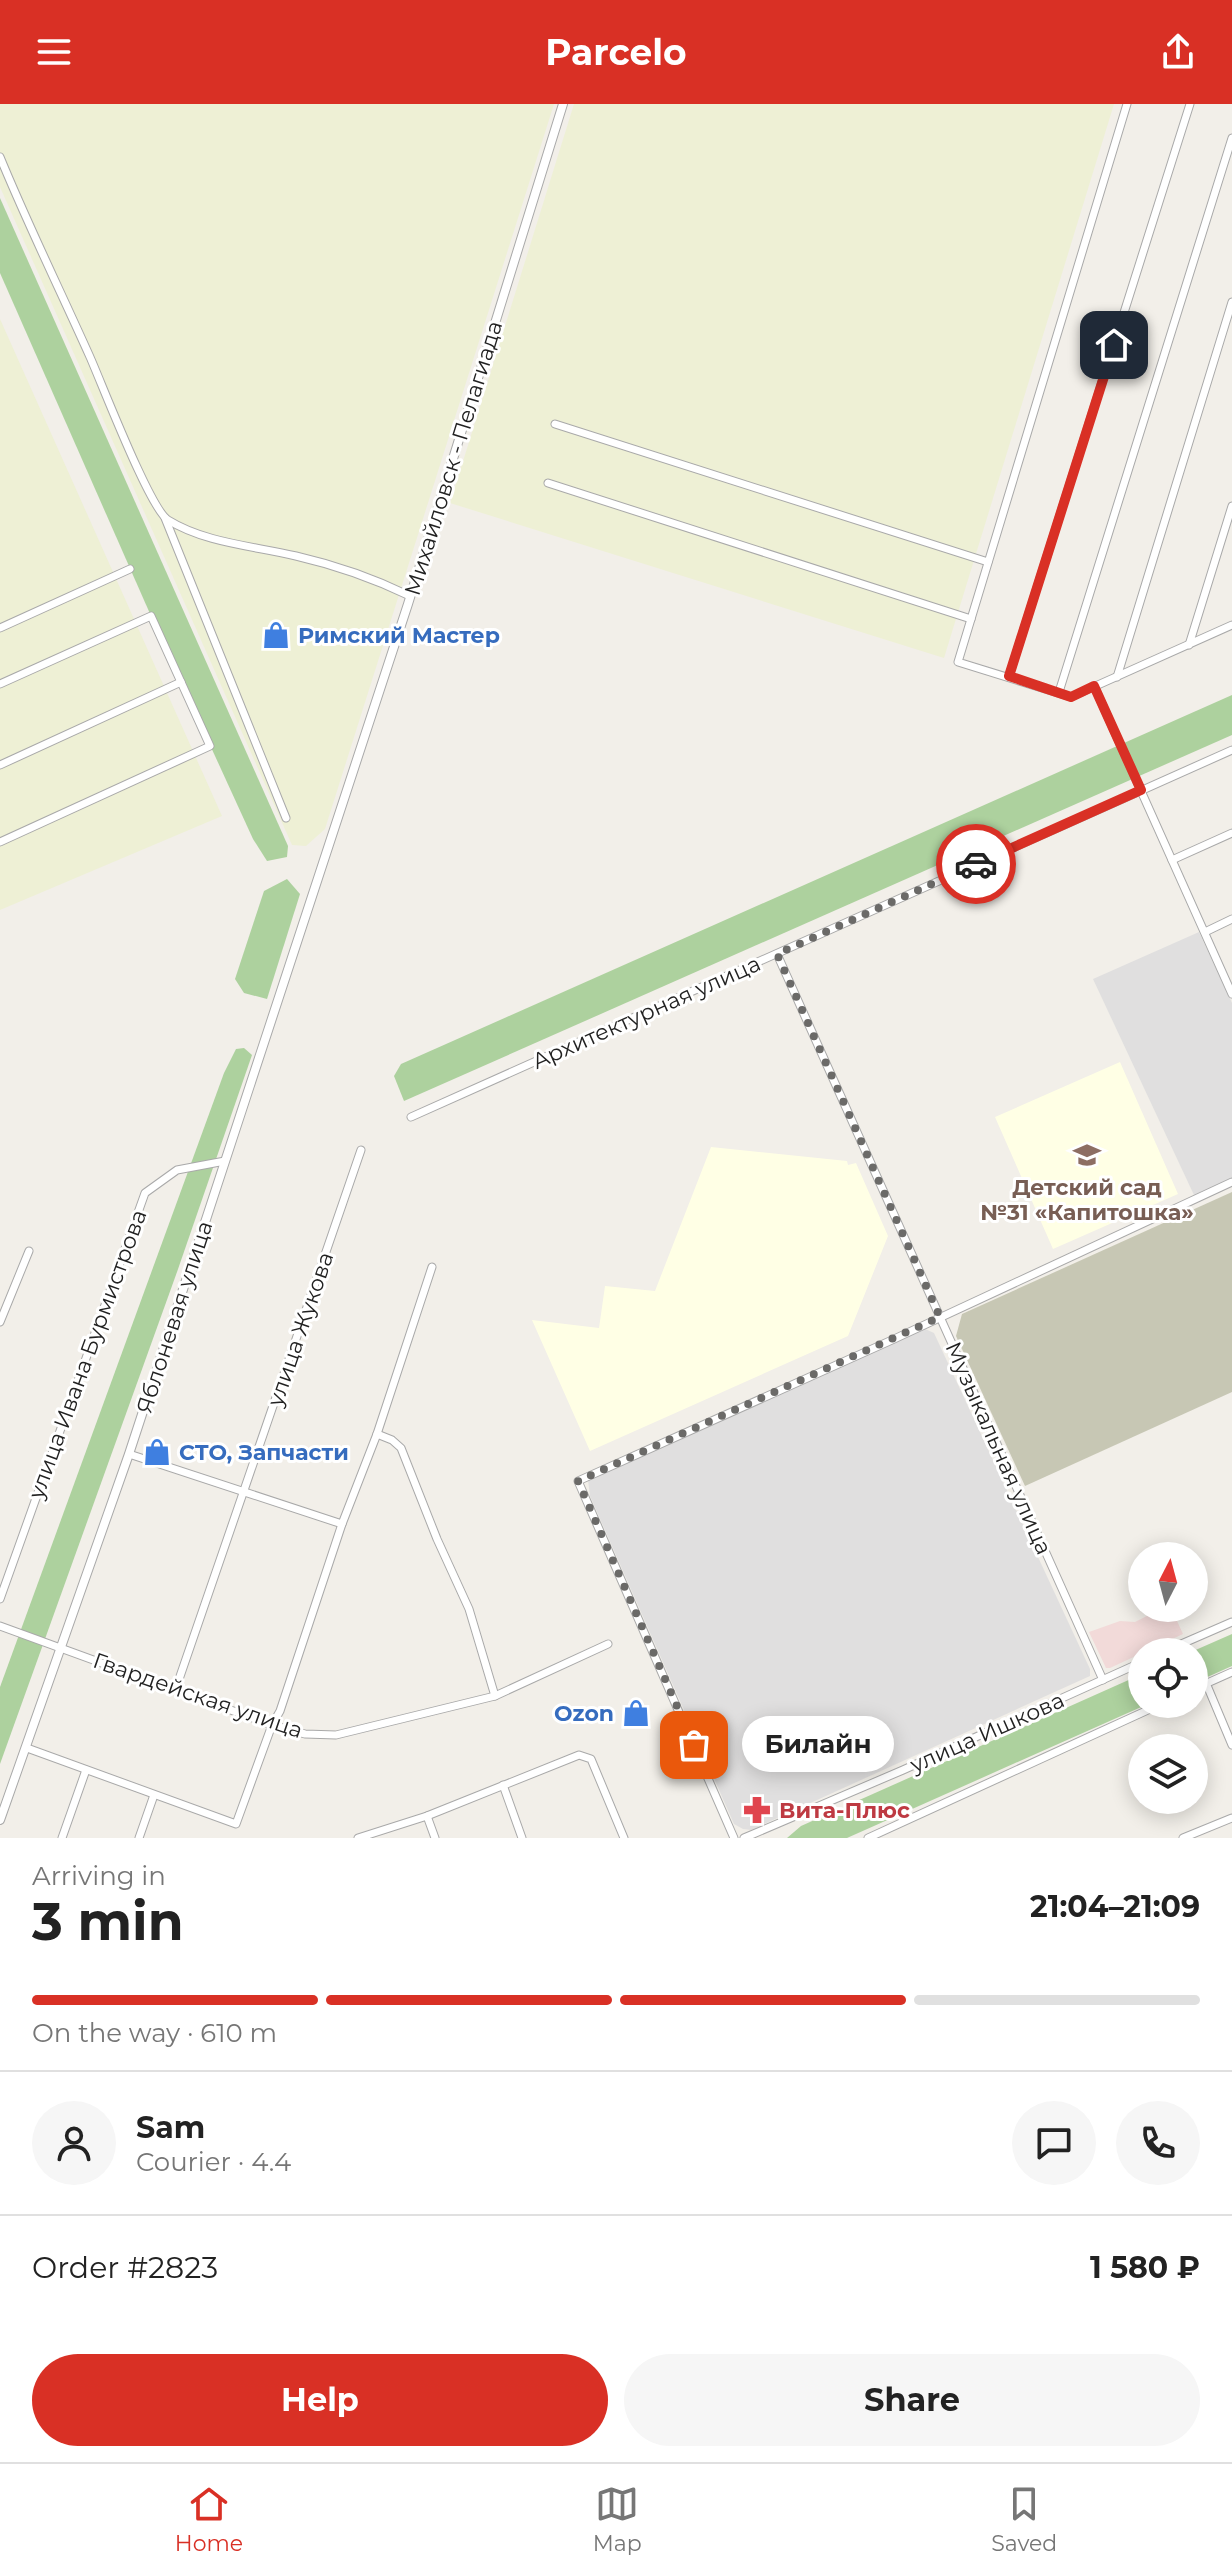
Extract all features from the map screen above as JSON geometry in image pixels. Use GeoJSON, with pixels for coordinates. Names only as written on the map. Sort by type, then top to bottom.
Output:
{"type":"FeatureCollection","features":[{"type":"Feature","properties":{"kind":"street","name":"Михайловск - Пелагиада"},"geometry":{"type":"LineString","coordinates":[[295,948],[410,596],[563,104]]}},
{"type":"Feature","properties":{"kind":"street"},"geometry":{"type":"LineString","coordinates":[[1127,104],[958,662],[1071,697],[1232,625]]}},
{"type":"Feature","properties":{"kind":"street"},"geometry":{"type":"LineString","coordinates":[[1009,676],[1190,104]]}},
{"type":"Feature","properties":{"kind":"street"},"geometry":{"type":"LineString","coordinates":[[1059,692],[1232,138]]}},
{"type":"Feature","properties":{"kind":"street"},"geometry":{"type":"LineString","coordinates":[[0,157],[142,479],[165,518],[286,818]]}},
{"type":"Feature","properties":{"kind":"street"},"geometry":{"type":"LineString","coordinates":[[1117,677],[1232,302]]}},
{"type":"Feature","properties":{"kind":"street"},"geometry":{"type":"LineString","coordinates":[[555,424],[988,562]]}},
{"type":"Feature","properties":{"kind":"street"},"geometry":{"type":"LineString","coordinates":[[548,483],[971,619]]}},
{"type":"Feature","properties":{"kind":"street"},"geometry":{"type":"LineString","coordinates":[[1189,645],[1232,506]]}},
{"type":"Feature","properties":{"kind":"street"},"geometry":{"type":"LineString","coordinates":[[165,518],[200,535],[300,557],[365,577],[410,596]]}},
{"type":"Feature","properties":{"kind":"street"},"geometry":{"type":"LineString","coordinates":[[0,628],[130,569]]}},
{"type":"Feature","properties":{"kind":"street"},"geometry":{"type":"LineString","coordinates":[[0,684],[151,616],[210,746],[0,842]]}},
{"type":"Feature","properties":{"kind":"street"},"geometry":{"type":"LineString","coordinates":[[0,765],[181,682]]}},
{"type":"Feature","properties":{"kind":"street"},"geometry":{"type":"LineString","coordinates":[[1094,686],[1232,994]]}},
{"type":"Feature","properties":{"kind":"street","name":"Архитектурная улица"},"geometry":{"type":"LineString","coordinates":[[411,1117],[1232,750]]}},
{"type":"Feature","properties":{"kind":"street"},"geometry":{"type":"LineString","coordinates":[[1172,860],[1232,833]]}},
{"type":"Feature","properties":{"kind":"street"},"geometry":{"type":"LineString","coordinates":[[1205,932],[1232,919]]}},
{"type":"Feature","properties":{"kind":"street","name":"Яблоневая улица"},"geometry":{"type":"LineString","coordinates":[[0,1820],[129,1454],[295,948]]}},
{"type":"Feature","properties":{"kind":"street","name":"Музыкальная улица"},"geometry":{"type":"LineString","coordinates":[[777,954],[1103,1680]]}},
{"type":"Feature","properties":{"kind":"street","name":"улица Жукова"},"geometry":{"type":"LineString","coordinates":[[176,1688],[361,1150]]}},
{"type":"Feature","properties":{"kind":"street","name":"улица Ивана Бурмистрова"},"geometry":{"type":"LineString","coordinates":[[0,1599],[145,1193],[177,1170],[225,1161]]}},
{"type":"Feature","properties":{"kind":"street"},"geometry":{"type":"LineString","coordinates":[[734,1838],[578,1481],[1232,1182]]}},
{"type":"Feature","properties":{"kind":"street"},"geometry":{"type":"LineString","coordinates":[[0,1322],[29,1251]]}},
{"type":"Feature","properties":{"kind":"street"},"geometry":{"type":"LineString","coordinates":[[27,1748],[236,1824],[308,1633],[342,1524],[377,1434],[432,1267]]}},
{"type":"Feature","properties":{"kind":"street"},"geometry":{"type":"LineString","coordinates":[[377,1434],[401,1448],[469,1609],[495,1696]]}},
{"type":"Feature","properties":{"kind":"street"},"geometry":{"type":"LineString","coordinates":[[129,1454],[342,1524]]}},
{"type":"Feature","properties":{"kind":"street"},"geometry":{"type":"LineString","coordinates":[[1195,1638],[1232,1622]]}},
{"type":"Feature","properties":{"kind":"street","name":"Гвардейская улица"},"geometry":{"type":"LineString","coordinates":[[0,1626],[272,1725],[305,1734],[336,1735],[495,1696],[608,1644]]}},
{"type":"Feature","properties":{"kind":"street","name":"улица Ишкова"},"geometry":{"type":"LineString","coordinates":[[744,1838],[1128,1668]]}},
{"type":"Feature","properties":{"kind":"street"},"geometry":{"type":"LineString","coordinates":[[1208,1682],[1232,1672]]}},
{"type":"Feature","properties":{"kind":"street"},"geometry":{"type":"LineString","coordinates":[[1208,1688],[1232,1745]]}},
{"type":"Feature","properties":{"kind":"street","name":"улица Ишкова"},"geometry":{"type":"LineString","coordinates":[[868,1838],[1130,1718]]}},
{"type":"Feature","properties":{"kind":"street"},"geometry":{"type":"LineString","coordinates":[[358,1838],[427,1816],[579,1755],[591,1759],[624,1838]]}},
{"type":"Feature","properties":{"kind":"street"},"geometry":{"type":"LineString","coordinates":[[62,1838],[86,1770]]}},
{"type":"Feature","properties":{"kind":"street"},"geometry":{"type":"LineString","coordinates":[[503,1785],[522,1838]]}},
{"type":"Feature","properties":{"kind":"street"},"geometry":{"type":"LineString","coordinates":[[139,1838],[154,1795]]}},
{"type":"Feature","properties":{"kind":"street"},"geometry":{"type":"LineString","coordinates":[[427,1816],[435,1838]]}},
{"type":"Feature","properties":{"kind":"street"},"geometry":{"type":"LineString","coordinates":[[1183,1838],[1232,1818]]}},
{"type":"Feature","properties":{"kind":"shaded area"},"geometry":{"type":"Polygon","coordinates":[[[0,104],[554,104],[325,829],[306,846],[292,845],[0,187],[0,104]]]}},
{"type":"Feature","properties":{"kind":"shaded area"},"geometry":{"type":"Polygon","coordinates":[[[574,104],[1114,104],[944,658],[450,503],[574,104]]]}},
{"type":"Feature","properties":{"kind":"shaded area"},"geometry":{"type":"Polygon","coordinates":[[[0,319],[222,816],[0,910],[0,319]]]}},
{"type":"Feature","properties":{"kind":"shaded area"},"geometry":{"type":"Polygon","coordinates":[[[1199,932],[1232,1003],[1232,1178],[1194,1195],[1093,979],[1199,932]]]}},
{"type":"Feature","properties":{"kind":"shaded area","name":"Детский сад №31 «Капитошка»"},"geometry":{"type":"Polygon","coordinates":[[[1120,1062],[1178,1194],[1053,1249],[995,1117],[1120,1062]]]}},
{"type":"Feature","properties":{"kind":"shaded area"},"geometry":{"type":"Polygon","coordinates":[[[711,1147],[847,1161],[848,1165],[856,1163],[888,1236],[848,1336],[590,1451],[532,1320],[599,1328],[605,1286],[655,1291],[711,1147]]]}},
{"type":"Feature","properties":{"kind":"shaded area"},"geometry":{"type":"Polygon","coordinates":[[[1232,1192],[1232,1392],[1025,1486],[956,1336],[962,1314],[1232,1192]]]}},
{"type":"Feature","properties":{"kind":"shaded area"},"geometry":{"type":"Polygon","coordinates":[[[923,1328],[934,1333],[1090,1669],[1090,1676],[751,1830],[743,1829],[734,1824],[590,1496],[588,1480],[923,1328]]]}},
{"type":"Feature","properties":{"kind":"shaded area"},"geometry":{"type":"Polygon","coordinates":[[[1120,1621],[1177,1622],[1183,1634],[1174,1638],[1128,1638],[1128,1660],[1106,1668],[1089,1632],[1120,1621]]]}},
{"type":"Feature","properties":{"kind":"green space"},"geometry":{"type":"Polygon","coordinates":[[[0,198],[288,846],[287,857],[267,861],[253,839],[0,273],[0,198]]]}},
{"type":"Feature","properties":{"kind":"green space"},"geometry":{"type":"Polygon","coordinates":[[[1232,695],[1232,735],[404,1101],[394,1076],[401,1064],[1232,695]]]}},
{"type":"Feature","properties":{"kind":"green space"},"geometry":{"type":"Polygon","coordinates":[[[287,879],[300,894],[267,999],[244,993],[235,979],[264,891],[287,879]]]}},
{"type":"Feature","properties":{"kind":"green space"},"geometry":{"type":"Polygon","coordinates":[[[244,1048],[252,1055],[0,1764],[0,1687],[224,1073],[236,1049],[244,1048]]]}},
{"type":"Feature","properties":{"kind":"green space"},"geometry":{"type":"Polygon","coordinates":[[[1232,1634],[1232,1666],[1208,1677],[1208,1645],[1232,1634]]]}},
{"type":"Feature","properties":{"kind":"green space"},"geometry":{"type":"Polygon","coordinates":[[[1128,1680],[1128,1713],[847,1838],[787,1838],[801,1826],[1128,1680]]]}},
{"type":"Feature","properties":{"kind":"way so far"},"geometry":{"type":"LineString","coordinates":[[694,1745],[578,1481],[940,1317],[777,954],[976,864]]}},
{"type":"Feature","properties":{"kind":"place","name":"Римский Мастер"},"geometry":{"type":"Point","coordinates":[276,635]}},
{"type":"Feature","properties":{"kind":"place","name":"Детский сад №31 «Капитошка»"},"geometry":{"type":"Point","coordinates":[1087,1155]}},
{"type":"Feature","properties":{"kind":"place","name":"СТО, Запчасти"},"geometry":{"type":"Point","coordinates":[157,1452]}},
{"type":"Feature","properties":{"kind":"place","name":"Ozon"},"geometry":{"type":"Point","coordinates":[636,1713]}},
{"type":"Feature","properties":{"kind":"place","name":"Билайн"},"geometry":{"type":"Point","coordinates":[694,1745]}},
{"type":"Feature","properties":{"kind":"place","name":"Вита-Плюс"},"geometry":{"type":"Point","coordinates":[757,1810]}},
{"type":"Feature","properties":{"kind":"route"},"geometry":{"type":"LineString","coordinates":[[976,864],[1141,790],[1094,686],[1071,697],[1009,676],[1114,345]]}}]}
